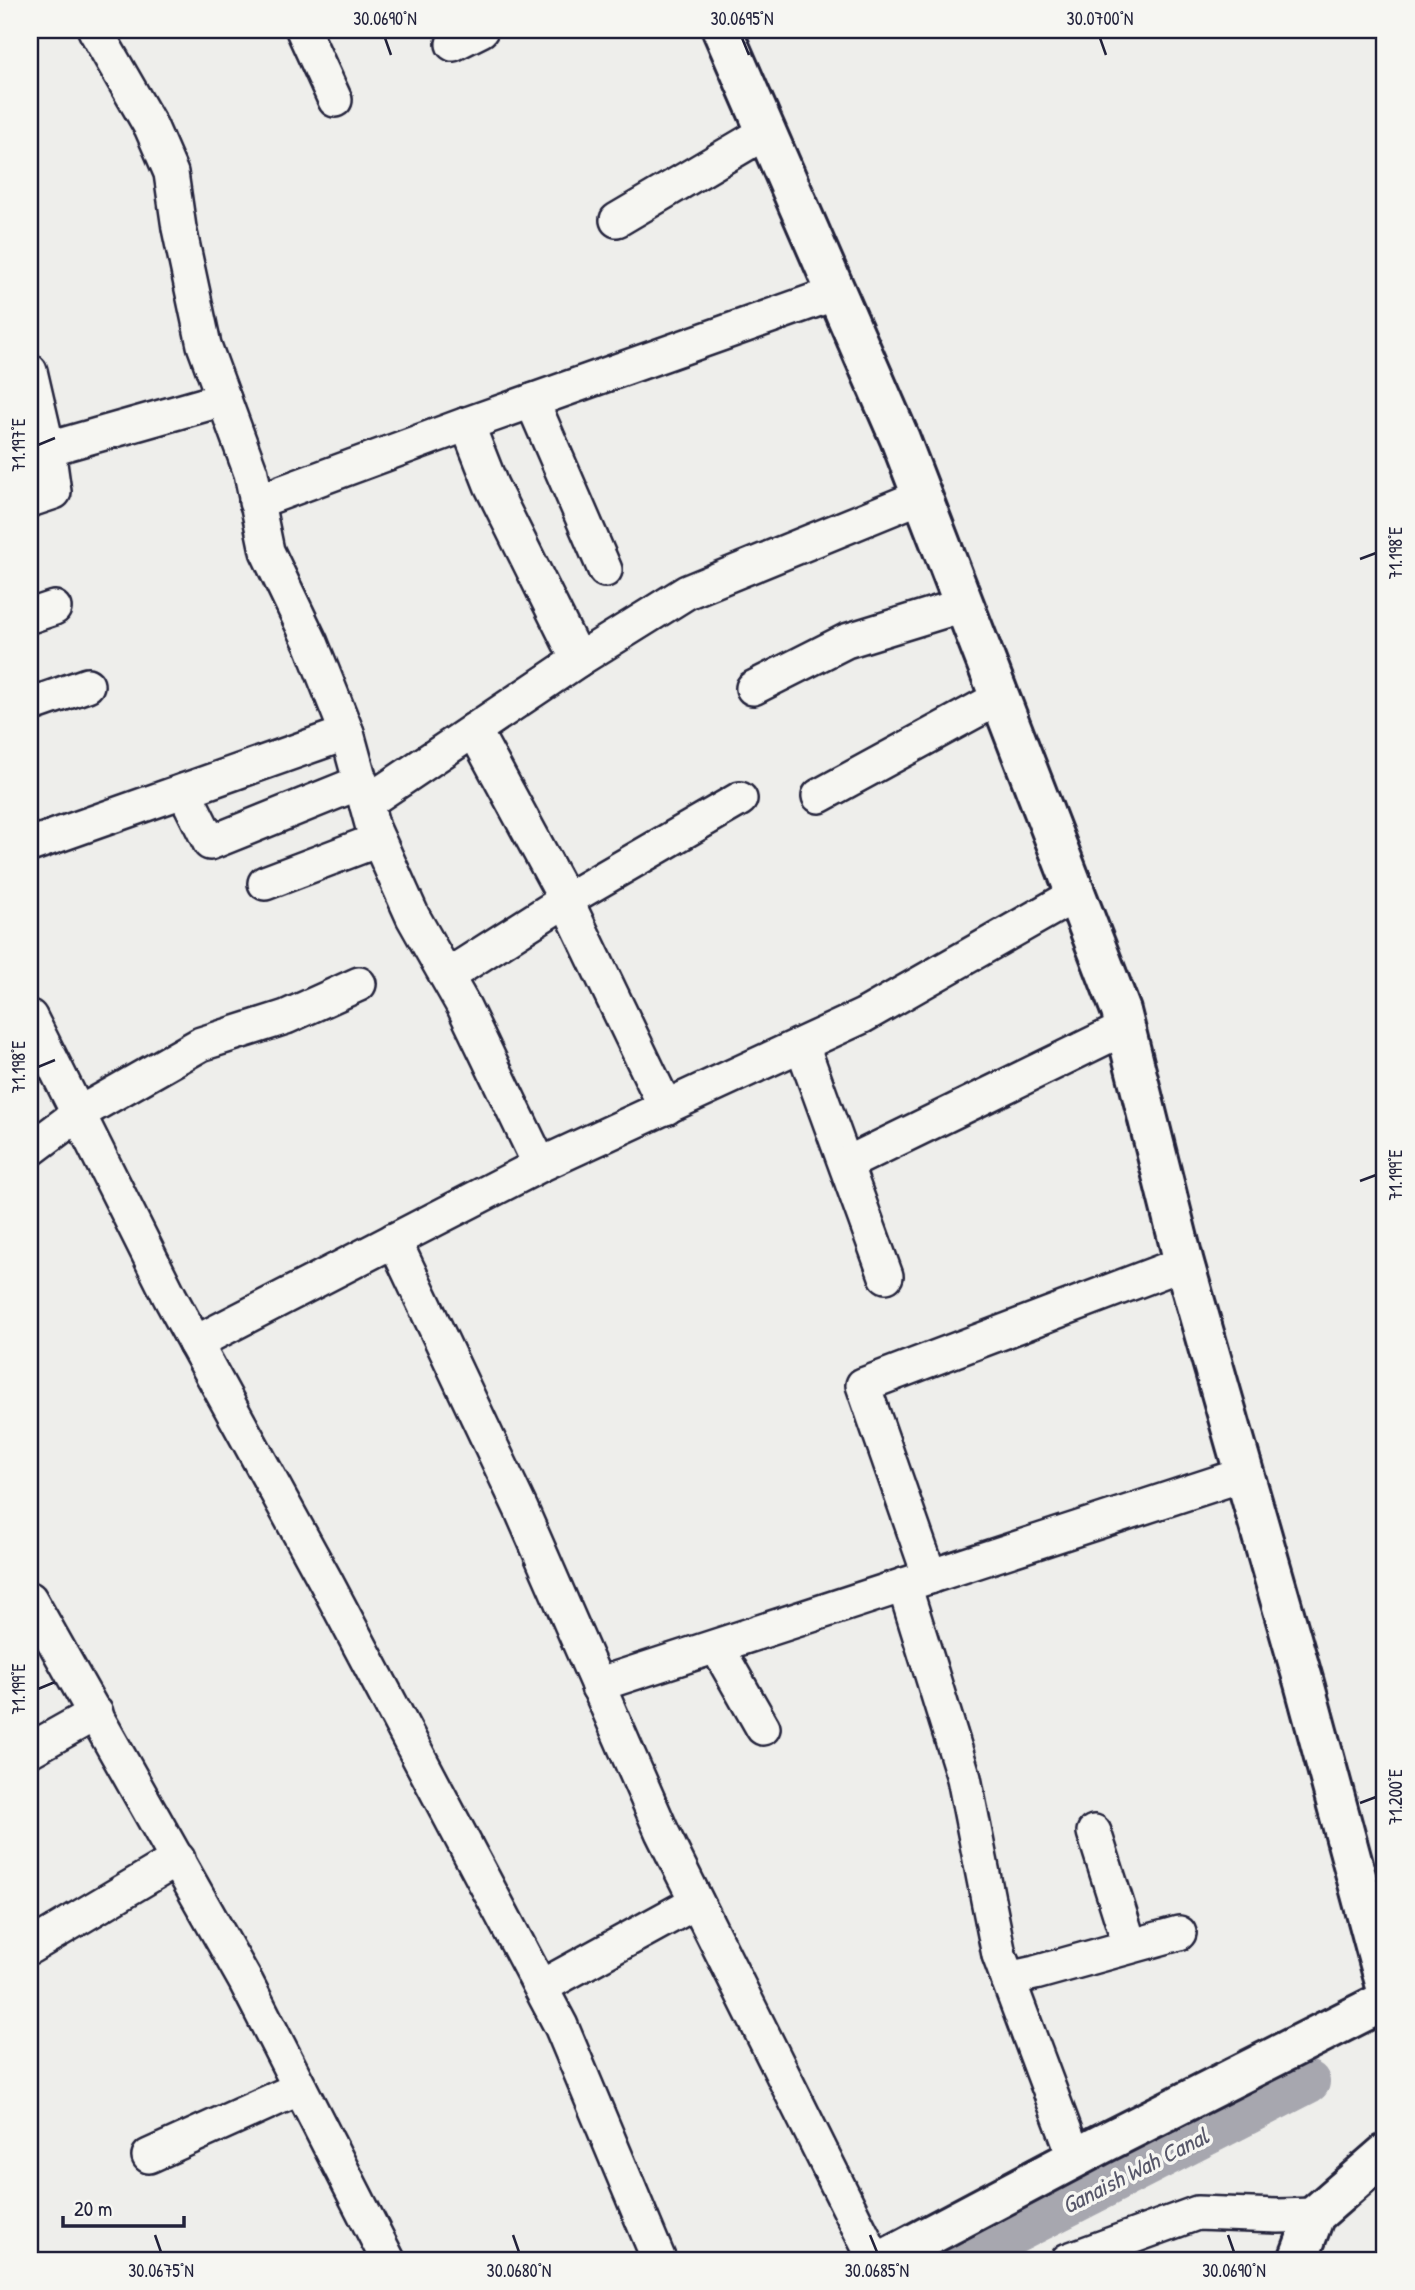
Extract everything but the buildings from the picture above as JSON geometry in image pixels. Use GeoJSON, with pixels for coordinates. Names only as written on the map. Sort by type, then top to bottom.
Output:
{"type":"FeatureCollection","features":[{"type":"Feature","properties":{"kind":"street"},"geometry":{"type":"LineString","coordinates":[[95,30],[151,127],[171,173],[179,228],[204,345],[251,472],[267,551],[312,643],[347,733],[379,840],[413,917],[447,976],[540,1165]]}},
{"type":"Feature","properties":{"kind":"street"},"geometry":{"type":"LineString","coordinates":[[303,30],[335,100]]}},
{"type":"Feature","properties":{"kind":"street"},"geometry":{"type":"LineString","coordinates":[[722,30],[900,439],[1121,1011],[1184,1263],[1308,1696],[1385,1983]]}},
{"type":"Feature","properties":{"kind":"street"},"geometry":{"type":"LineString","coordinates":[[617,220],[766,132]]}},
{"type":"Feature","properties":{"kind":"street"},"geometry":{"type":"LineString","coordinates":[[256,502],[836,293]]}},
{"type":"Feature","properties":{"kind":"street"},"geometry":{"type":"LineString","coordinates":[[30,371],[48,449],[54,492],[30,500]]}},
{"type":"Feature","properties":{"kind":"street"},"geometry":{"type":"LineString","coordinates":[[48,449],[224,399]]}},
{"type":"Feature","properties":{"kind":"street"},"geometry":{"type":"LineString","coordinates":[[532,401],[605,570]]}},
{"type":"Feature","properties":{"kind":"street"},"geometry":{"type":"LineString","coordinates":[[467,424],[491,485],[578,660]]}},
{"type":"Feature","properties":{"kind":"street"},"geometry":{"type":"LineString","coordinates":[[184,791],[210,843],[364,792],[474,730],[578,660],[687,592],[922,496]]}},
{"type":"Feature","properties":{"kind":"street"},"geometry":{"type":"LineString","coordinates":[[753,688],[846,641],[963,605]]}},
{"type":"Feature","properties":{"kind":"street"},"geometry":{"type":"LineString","coordinates":[[30,705],[87,685]]}},
{"type":"Feature","properties":{"kind":"street"},"geometry":{"type":"LineString","coordinates":[[819,796],[999,698]]}},
{"type":"Feature","properties":{"kind":"street"},"geometry":{"type":"LineString","coordinates":[[474,730],[566,900],[666,1108]]}},
{"type":"Feature","properties":{"kind":"street"},"geometry":{"type":"LineString","coordinates":[[30,845],[347,733]]}},
{"type":"Feature","properties":{"kind":"street"},"geometry":{"type":"LineString","coordinates":[[447,976],[566,900],[740,799]]}},
{"type":"Feature","properties":{"kind":"street"},"geometry":{"type":"LineString","coordinates":[[265,883],[379,840]]}},
{"type":"Feature","properties":{"kind":"street"},"geometry":{"type":"LineString","coordinates":[[195,1342],[540,1165],[863,1016],[1075,895]]}},
{"type":"Feature","properties":{"kind":"street"},"geometry":{"type":"LineString","coordinates":[[30,1150],[78,1114],[201,1044],[286,1017],[359,984]]}},
{"type":"Feature","properties":{"kind":"street"},"geometry":{"type":"LineString","coordinates":[[30,1017],[195,1342],[326,1580],[561,2026],[659,2260]]}},
{"type":"Feature","properties":{"kind":"street"},"geometry":{"type":"LineString","coordinates":[[846,1164],[1125,1028]]}},
{"type":"Feature","properties":{"kind":"street"},"geometry":{"type":"LineString","coordinates":[[802,1045],[886,1276]]}},
{"type":"Feature","properties":{"kind":"street"},"geometry":{"type":"LineString","coordinates":[[394,1240],[521,1509],[662,1832],[875,2260]]}},
{"type":"Feature","properties":{"kind":"street"},"geometry":{"type":"LineString","coordinates":[[1075,2158],[999,1955],[964,1778],[917,1581],[863,1385],[1184,1263]]}},
{"type":"Feature","properties":{"kind":"street"},"geometry":{"type":"LineString","coordinates":[[598,1687],[606,1682],[1245,1474]]}},
{"type":"Feature","properties":{"kind":"street"},"geometry":{"type":"LineString","coordinates":[[31,1604],[96,1713],[246,1982],[388,2260]]}},
{"type":"Feature","properties":{"kind":"street"},"geometry":{"type":"LineString","coordinates":[[717,1647],[763,1728]]}},
{"type":"Feature","properties":{"kind":"street"},"geometry":{"type":"LineString","coordinates":[[30,1750],[96,1713]]}},
{"type":"Feature","properties":{"kind":"street"},"geometry":{"type":"LineString","coordinates":[[1094,1832],[1130,1945]]}},
{"type":"Feature","properties":{"kind":"street"},"geometry":{"type":"LineString","coordinates":[[30,1947],[178,1859]]}},
{"type":"Feature","properties":{"kind":"street"},"geometry":{"type":"LineString","coordinates":[[541,1987],[696,1902]]}},
{"type":"Feature","properties":{"kind":"street"},"geometry":{"type":"LineString","coordinates":[[1008,1979],[1179,1933]]}},
{"type":"Feature","properties":{"kind":"street"},"geometry":{"type":"LineString","coordinates":[[883,2260],[1075,2158],[1385,2001]]}},
{"type":"Feature","properties":{"kind":"street"},"geometry":{"type":"LineString","coordinates":[[149,2156],[300,2088]]}},
{"type":"Feature","properties":{"kind":"street"},"geometry":{"type":"LineString","coordinates":[[1298,2260],[1315,2215],[1385,2154]]}},
{"type":"Feature","properties":{"kind":"street"},"geometry":{"type":"LineString","coordinates":[[1068,2260],[1197,2213],[1315,2215]]}},
{"type":"Feature","properties":{"kind":"waterway","name":"Ganaish Wah Canal"},"geometry":{"type":"LineString","coordinates":[[962,2260],[1309,2082]]}}]}
